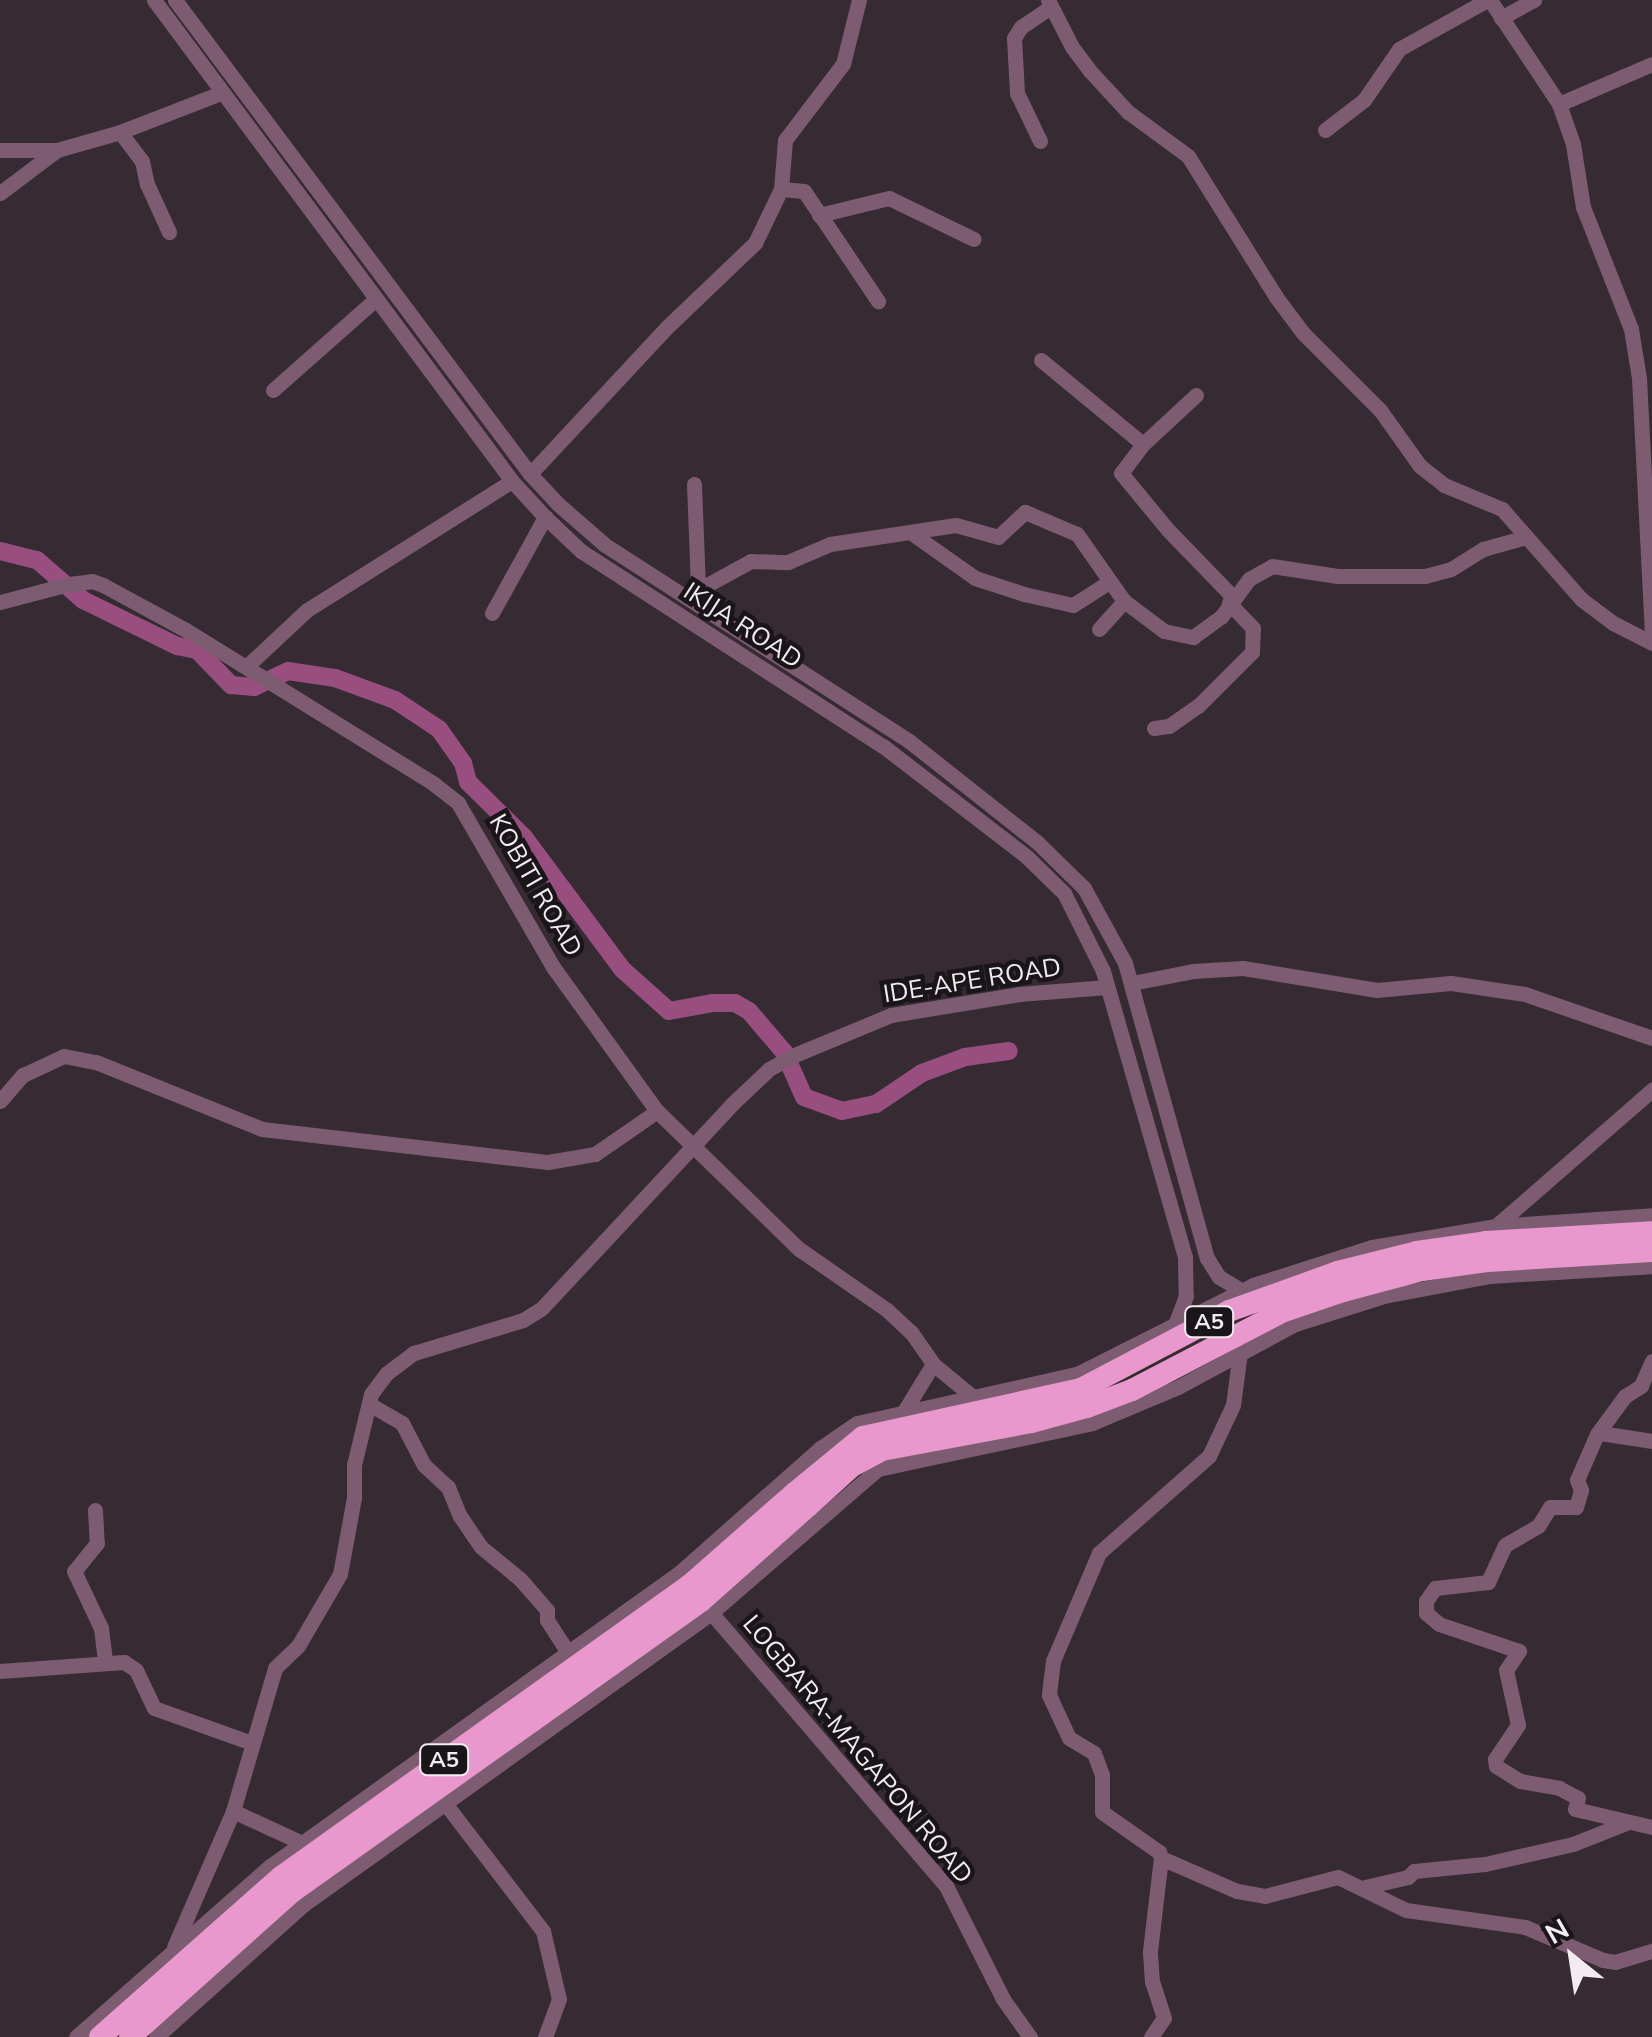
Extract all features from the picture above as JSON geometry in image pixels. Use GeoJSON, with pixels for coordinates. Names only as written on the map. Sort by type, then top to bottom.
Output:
{"type":"FeatureCollection","features":[{"type":"Feature","properties":{"kind":"highway","name":"A5"},"geometry":{"type":"LineString","coordinates":[[130,2037],[293,1891],[695,1593],[802,1499],[852,1442],[877,1431],[1027,1404],[1081,1389],[1229,1312],[1338,1272],[1417,1252],[1486,1242],[1652,1232]]}},
{"type":"Feature","properties":{"kind":"highway","name":"A5"},"geometry":{"type":"LineString","coordinates":[[802,1499],[882,1450],[1031,1422],[1087,1407],[1144,1384],[1284,1311],[1343,1291],[1422,1270],[1488,1261],[1652,1251]]}},
{"type":"Feature","properties":{"kind":"highway","name":"A5"},"geometry":{"type":"LineString","coordinates":[[100,2037],[281,1876],[695,1593]]}},
{"type":"Feature","properties":{"kind":"street","name":"IKIJA ROAD"},"geometry":{"type":"LineString","coordinates":[[154,0],[512,481],[545,518],[581,551],[883,746],[1027,856],[1064,893],[1080,916],[1108,987],[1185,1257],[1186,1296],[1174,1325]]}},
{"type":"Feature","properties":{"kind":"street","name":"IKIJA ROAD"},"geometry":{"type":"LineString","coordinates":[[175,0],[530,474],[605,545],[692,593],[908,741],[1038,843],[1084,888],[1099,909],[1132,984],[1207,1258],[1220,1277],[1241,1290]]}},
{"type":"Feature","properties":{"kind":"street"},"geometry":{"type":"LineString","coordinates":[[530,474],[666,328],[746,253],[782,189],[785,140],[842,64],[859,0]]}},
{"type":"Feature","properties":{"kind":"street"},"geometry":{"type":"LineString","coordinates":[[1325,130],[1364,100],[1400,49],[1489,0],[1559,104],[1573,144],[1583,207],[1628,316],[1638,364],[1652,631]]}},
{"type":"Feature","properties":{"kind":"street"},"geometry":{"type":"LineString","coordinates":[[1501,18],[1534,0]]}},
{"type":"Feature","properties":{"kind":"street"},"geometry":{"type":"LineString","coordinates":[[1040,142],[1018,93],[1014,38],[1021,26],[1049,4],[1090,71],[1128,112],[1188,156],[1303,333],[1380,410],[1432,478],[1502,508],[1597,613],[1652,644]]}},
{"type":"Feature","properties":{"kind":"street"},"geometry":{"type":"LineString","coordinates":[[1559,104],[1652,64]]}},
{"type":"Feature","properties":{"kind":"street"},"geometry":{"type":"LineString","coordinates":[[0,150],[57,150],[120,132],[221,94]]}},
{"type":"Feature","properties":{"kind":"street"},"geometry":{"type":"LineString","coordinates":[[120,132],[142,160],[147,184],[170,232]]}},
{"type":"Feature","properties":{"kind":"street"},"geometry":{"type":"LineString","coordinates":[[0,193],[57,150]]}},
{"type":"Feature","properties":{"kind":"street"},"geometry":{"type":"LineString","coordinates":[[782,189],[804,191],[878,300]]}},
{"type":"Feature","properties":{"kind":"street"},"geometry":{"type":"LineString","coordinates":[[819,215],[889,198],[974,239]]}},
{"type":"Feature","properties":{"kind":"street"},"geometry":{"type":"LineString","coordinates":[[273,390],[376,299]]}},
{"type":"Feature","properties":{"kind":"street"},"geometry":{"type":"LineString","coordinates":[[1041,360],[1142,444]]}},
{"type":"Feature","properties":{"kind":"street"},"geometry":{"type":"LineString","coordinates":[[1154,728],[1170,726],[1198,706],[1252,652],[1254,628],[1121,472],[1142,444],[1196,395]]}},
{"type":"Feature","properties":{"kind":"street"},"geometry":{"type":"LineString","coordinates":[[246,666],[307,610],[512,481]]}},
{"type":"Feature","properties":{"kind":"street"},"geometry":{"type":"LineString","coordinates":[[694,484],[692,593],[751,561],[788,562],[830,544],[956,526],[998,537],[1020,514],[1030,513],[1076,534],[1124,602],[1164,632],[1193,637],[1206,631],[1249,579],[1272,566],[1337,576],[1426,576],[1526,536]]}},
{"type":"Feature","properties":{"kind":"street"},"geometry":{"type":"LineString","coordinates":[[492,613],[545,518]]}},
{"type":"Feature","properties":{"kind":"street"},"geometry":{"type":"LineString","coordinates":[[910,532],[975,578],[1024,594],[1072,605],[1109,582]]}},
{"type":"Feature","properties":{"kind":"street","name":"KOBITI ROAD"},"geometry":{"type":"LineString","coordinates":[[0,602],[92,580],[246,666],[434,784],[458,804],[553,966],[657,1111],[799,1249],[911,1332],[933,1364],[973,1397]]}},
{"type":"Feature","properties":{"kind":"street"},"geometry":{"type":"LineString","coordinates":[[1098,629],[1124,602]]}},
{"type":"Feature","properties":{"kind":"street"},"geometry":{"type":"LineString","coordinates":[[1132,984],[1193,971],[1243,968],[1377,990],[1450,983],[1525,994],[1652,1038]]}},
{"type":"Feature","properties":{"kind":"street","name":"IDE-APE ROAD"},"geometry":{"type":"LineString","coordinates":[[368,1404],[388,1373],[414,1353],[524,1320],[542,1308],[773,1066],[891,1015],[1020,994],[1108,987]]}},
{"type":"Feature","properties":{"kind":"street"},"geometry":{"type":"LineString","coordinates":[[0,1102],[23,1075],[64,1056],[96,1062],[262,1129],[548,1162],[594,1154],[657,1111]]}},
{"type":"Feature","properties":{"kind":"street"},"geometry":{"type":"LineString","coordinates":[[1496,1226],[1652,1090]]}},
{"type":"Feature","properties":{"kind":"street"},"geometry":{"type":"LineString","coordinates":[[76,2037],[300,1842],[569,1654],[695,1593],[835,1436],[857,1422],[1077,1374],[1241,1290],[1372,1247],[1496,1226],[1652,1215]]}},
{"type":"Feature","properties":{"kind":"street"},"geometry":{"type":"LineString","coordinates":[[156,2037],[302,1905],[444,1802],[695,1593],[878,1469],[1062,1430],[1146,1401],[1314,1317],[1428,1286],[1490,1276],[1652,1266]]}},
{"type":"Feature","properties":{"kind":"street"},"geometry":{"type":"LineString","coordinates":[[1152,2037],[1164,2018],[1152,1982],[1161,1858],[1159,1852],[1102,1812],[1102,1774],[1094,1753],[1066,1733],[1050,1695],[1048,1679],[1099,1553],[1209,1456],[1233,1404],[1240,1352]]}},
{"type":"Feature","properties":{"kind":"street"},"geometry":{"type":"LineString","coordinates":[[1124,1353],[1146,1401]]}},
{"type":"Feature","properties":{"kind":"street"},"geometry":{"type":"LineString","coordinates":[[1652,1361],[1641,1386],[1625,1396],[1600,1433],[1577,1480],[1581,1490],[1576,1507],[1550,1507],[1538,1526],[1506,1545],[1488,1582],[1435,1588],[1426,1601],[1426,1612],[1439,1624],[1518,1651],[1506,1670],[1518,1725],[1495,1759],[1496,1766],[1520,1781],[1559,1788],[1578,1798],[1575,1809],[1652,1827]]}},
{"type":"Feature","properties":{"kind":"street"},"geometry":{"type":"LineString","coordinates":[[905,1410],[933,1364]]}},
{"type":"Feature","properties":{"kind":"street"},"geometry":{"type":"LineString","coordinates":[[170,1955],[233,1811],[274,1668],[298,1646],[340,1574],[344,1530],[354,1498],[354,1465],[368,1404],[402,1423],[424,1465],[448,1487],[481,1547],[547,1610],[547,1620],[569,1654]]}},
{"type":"Feature","properties":{"kind":"street"},"geometry":{"type":"LineString","coordinates":[[1600,1433],[1652,1441]]}},
{"type":"Feature","properties":{"kind":"street"},"geometry":{"type":"LineString","coordinates":[[95,1510],[97,1543],[74,1571],[101,1628],[105,1661]]}},
{"type":"Feature","properties":{"kind":"street","name":"LOGBARA-MAGAPON ROAD"},"geometry":{"type":"LineString","coordinates":[[695,1593],[946,1886],[1003,1999],[1030,2037]]}},
{"type":"Feature","properties":{"kind":"street"},"geometry":{"type":"LineString","coordinates":[[0,1671],[105,1661],[131,1665],[154,1708],[252,1742]]}},
{"type":"Feature","properties":{"kind":"street"},"geometry":{"type":"LineString","coordinates":[[444,1802],[542,1930],[559,1999],[545,2037]]}},
{"type":"Feature","properties":{"kind":"street"},"geometry":{"type":"LineString","coordinates":[[233,1811],[300,1842]]}},
{"type":"Feature","properties":{"kind":"street"},"geometry":{"type":"LineString","coordinates":[[1365,1887],[1408,1877],[1414,1871],[1484,1864],[1574,1844],[1626,1823]]}},
{"type":"Feature","properties":{"kind":"street"},"geometry":{"type":"LineString","coordinates":[[1161,1858],[1237,1891],[1265,1896],[1338,1877],[1421,1914],[1447,1913],[1525,1927],[1603,1960],[1614,1962],[1652,1951]]}},
{"type":"Feature","properties":{"kind":"waterway"},"geometry":{"type":"LineString","coordinates":[[0,551],[37,560],[83,600],[177,646],[197,650],[231,685],[254,687],[288,671],[335,678],[395,700],[439,729],[463,763],[468,782],[524,837],[622,969],[669,1011],[713,1003],[735,1003],[749,1011],[784,1052],[804,1097],[842,1111],[876,1104],[922,1073],[965,1057],[1009,1051]]}}]}
